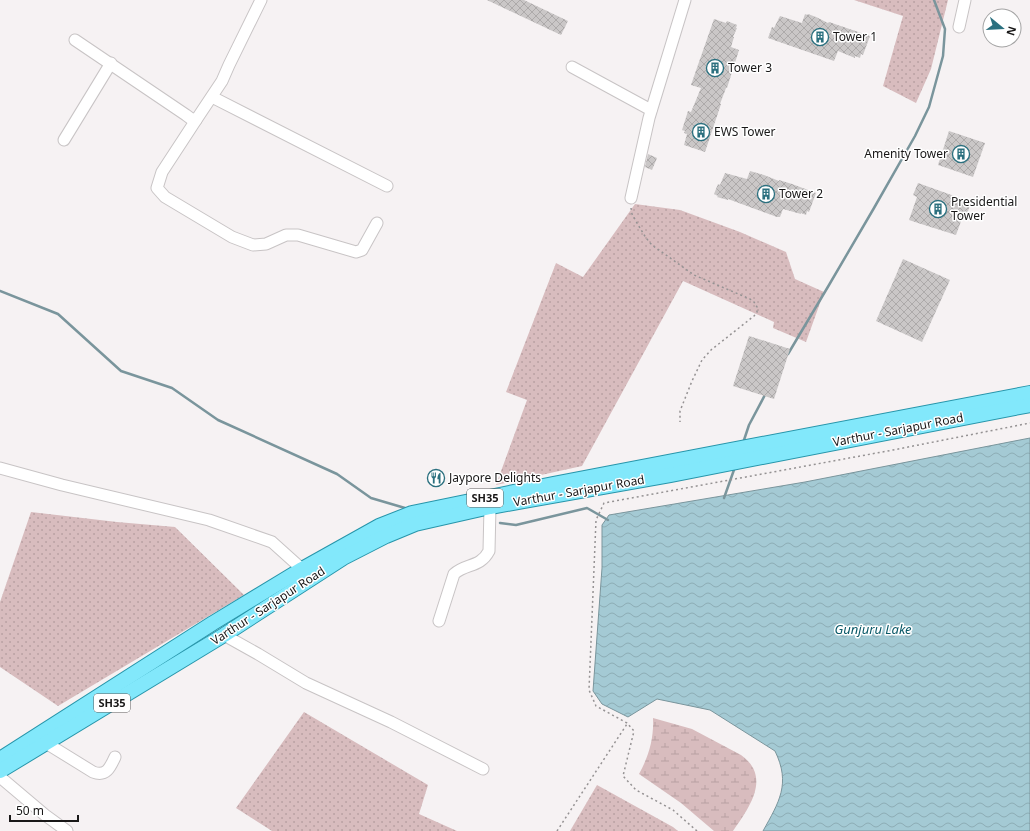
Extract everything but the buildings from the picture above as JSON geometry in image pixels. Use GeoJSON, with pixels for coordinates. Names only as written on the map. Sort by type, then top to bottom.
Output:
{"type":"FeatureCollection","features":[{"type":"Feature","properties":{"kind":"main road","name":"Varthur - Sarjapur Road"},"geometry":{"type":"LineString","coordinates":[[0,758],[206,627],[302,569],[379,526],[412,513],[553,484],[1030,393]]}},
{"type":"Feature","properties":{"kind":"main road","name":"Varthur - Sarjapur Road"},"geometry":{"type":"LineString","coordinates":[[0,771],[224,635],[343,558],[386,536],[415,524],[490,507],[670,475],[1030,405]]}},
{"type":"Feature","properties":{"kind":"street"},"geometry":{"type":"LineString","coordinates":[[261,0],[222,81],[162,172],[157,188],[165,197],[232,237],[253,245],[266,244],[286,235],[298,235],[356,252],[362,250],[377,223]]}},
{"type":"Feature","properties":{"kind":"street"},"geometry":{"type":"LineString","coordinates":[[631,198],[651,110],[685,0]]}},
{"type":"Feature","properties":{"kind":"street"},"geometry":{"type":"LineString","coordinates":[[959,27],[965,0]]}},
{"type":"Feature","properties":{"kind":"street"},"geometry":{"type":"LineString","coordinates":[[75,40],[190,118],[196,120]]}},
{"type":"Feature","properties":{"kind":"street"},"geometry":{"type":"LineString","coordinates":[[64,140],[110,63]]}},
{"type":"Feature","properties":{"kind":"street"},"geometry":{"type":"LineString","coordinates":[[572,67],[651,110]]}},
{"type":"Feature","properties":{"kind":"street"},"geometry":{"type":"LineString","coordinates":[[212,97],[387,186]]}},
{"type":"Feature","properties":{"kind":"street"},"geometry":{"type":"LineString","coordinates":[[0,468],[62,485],[209,520],[272,542],[302,569]]}},
{"type":"Feature","properties":{"kind":"street"},"geometry":{"type":"LineString","coordinates":[[439,621],[454,574],[457,571],[482,561],[489,551],[490,507]]}},
{"type":"Feature","properties":{"kind":"street"},"geometry":{"type":"LineString","coordinates":[[224,635],[306,683],[391,722],[483,769]]}},
{"type":"Feature","properties":{"kind":"street"},"geometry":{"type":"LineString","coordinates":[[46,743],[93,772],[99,774],[104,773],[109,768],[115,758]]}},
{"type":"Feature","properties":{"kind":"street"},"geometry":{"type":"LineString","coordinates":[[0,776],[45,815],[67,831]]}},
{"type":"Feature","properties":{"kind":"path"},"geometry":{"type":"LineString","coordinates":[[631,198],[630,206],[632,214],[646,238],[652,245],[694,275],[745,296],[754,302],[757,307],[757,312],[754,316],[711,350],[702,360],[680,411],[680,422]]}},
{"type":"Feature","properties":{"kind":"path"},"geometry":{"type":"LineString","coordinates":[[697,831],[673,810],[636,790],[623,776],[634,731],[627,723],[596,706],[589,690],[596,520],[604,503],[893,450],[1030,423]]}},
{"type":"Feature","properties":{"kind":"path"},"geometry":{"type":"LineString","coordinates":[[557,831],[627,723]]}},
{"type":"Feature","properties":{"kind":"green space"},"geometry":{"type":"Polygon","coordinates":[[[854,0],[948,0],[931,69],[916,103],[883,86],[903,16],[854,0]]]}},
{"type":"Feature","properties":{"kind":"green space"},"geometry":{"type":"Polygon","coordinates":[[[635,204],[680,210],[740,232],[786,252],[795,279],[824,292],[806,342],[773,328],[774,322],[683,281],[582,466],[496,485],[527,400],[506,392],[556,263],[583,277],[635,204]]]}},
{"type":"Feature","properties":{"kind":"green space"},"geometry":{"type":"Polygon","coordinates":[[[31,512],[175,527],[244,595],[58,706],[0,667],[0,602],[31,512]]]}},
{"type":"Feature","properties":{"kind":"green space"},"geometry":{"type":"Polygon","coordinates":[[[304,712],[428,785],[419,814],[457,831],[272,831],[236,808],[304,712]]]}},
{"type":"Feature","properties":{"kind":"green space"},"geometry":{"type":"Polygon","coordinates":[[[653,718],[692,729],[741,755],[750,764],[755,773],[755,793],[751,803],[733,831],[714,831],[681,803],[639,774],[646,760],[650,747],[653,733],[653,718]]]}},
{"type":"Feature","properties":{"kind":"green space"},"geometry":{"type":"Polygon","coordinates":[[[597,785],[673,827],[678,831],[570,831],[597,785]]]}},
{"type":"Feature","properties":{"kind":"water","name":"Gunjuru Lake"},"geometry":{"type":"Polygon","coordinates":[[[1030,438],[1030,831],[763,831],[774,811],[781,792],[782,773],[775,751],[710,710],[657,699],[628,717],[602,704],[593,691],[602,568],[602,525],[609,515],[805,482],[1030,438]]]}},
{"type":"Feature","properties":{"kind":"waterway"},"geometry":{"type":"LineString","coordinates":[[788,354],[874,208],[915,136],[929,107],[943,56],[945,29],[934,0]]}},
{"type":"Feature","properties":{"kind":"waterway"},"geometry":{"type":"LineString","coordinates":[[0,291],[58,314],[121,371],[172,388],[218,420],[337,474],[371,498],[405,508]]}},
{"type":"Feature","properties":{"kind":"waterway"},"geometry":{"type":"LineString","coordinates":[[743,443],[749,425],[766,393]]}},
{"type":"Feature","properties":{"kind":"waterway"},"geometry":{"type":"LineString","coordinates":[[724,498],[735,467]]}},
{"type":"Feature","properties":{"kind":"waterway"},"geometry":{"type":"LineString","coordinates":[[500,523],[516,525],[587,508],[608,520]]}},
{"type":"Feature","properties":{"kind":"place","name":"Tower 1"},"geometry":{"type":"Point","coordinates":[820,37]}},
{"type":"Feature","properties":{"kind":"place","name":"Tower 3"},"geometry":{"type":"Point","coordinates":[715,68]}},
{"type":"Feature","properties":{"kind":"place","name":"EWS Tower"},"geometry":{"type":"Point","coordinates":[701,132]}},
{"type":"Feature","properties":{"kind":"place","name":"Amenity Tower"},"geometry":{"type":"Point","coordinates":[961,154]}},
{"type":"Feature","properties":{"kind":"place","name":"Tower 2"},"geometry":{"type":"Point","coordinates":[766,194]}},
{"type":"Feature","properties":{"kind":"place","name":"Presidential Tower"},"geometry":{"type":"Point","coordinates":[938,209]}},
{"type":"Feature","properties":{"kind":"place","name":"Jaypore Delights"},"geometry":{"type":"Point","coordinates":[436,478]}}]}
